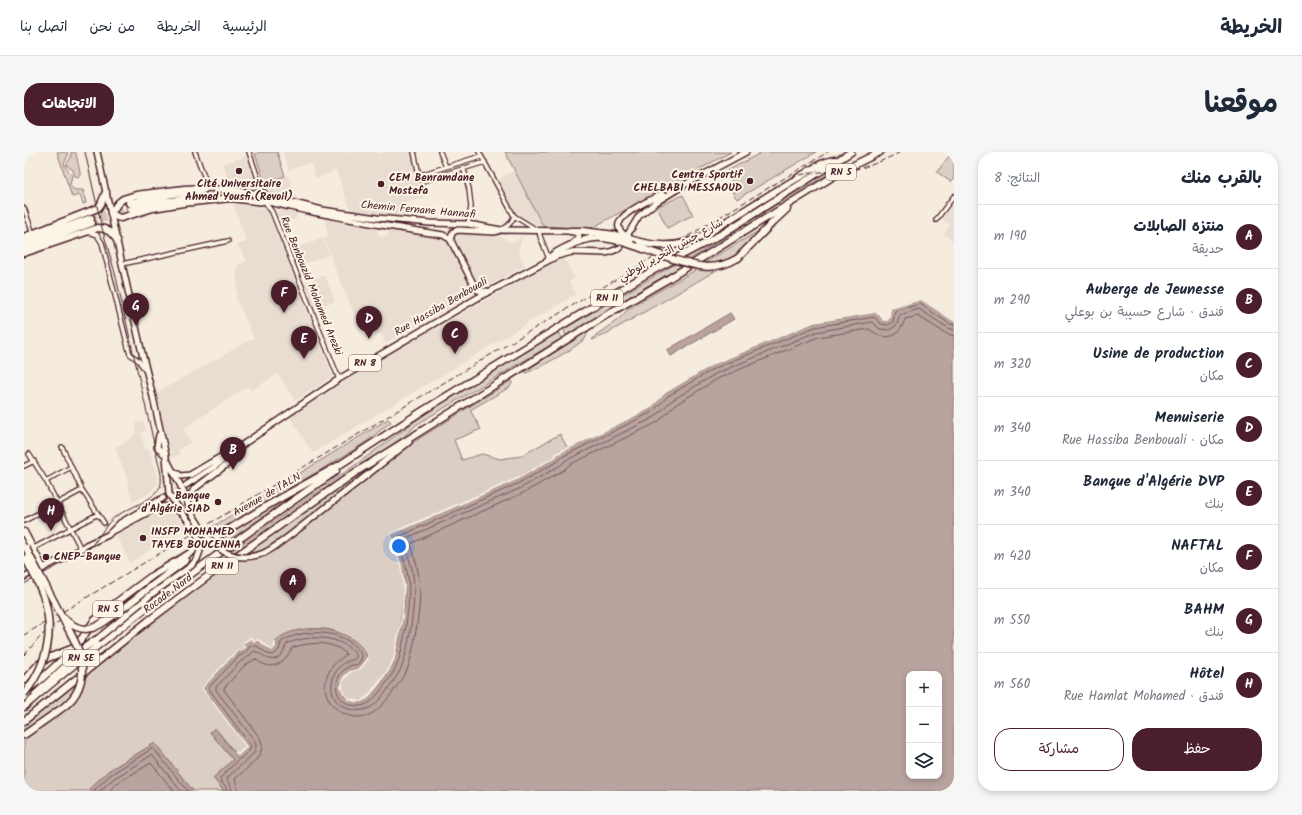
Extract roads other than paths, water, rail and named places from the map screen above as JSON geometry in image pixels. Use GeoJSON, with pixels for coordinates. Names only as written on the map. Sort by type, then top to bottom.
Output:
{"type":"FeatureCollection","features":[{"type":"Feature","properties":{"kind":"highway","name":"شارع جيش التحرير الوطني"},"geometry":{"type":"LineString","coordinates":[[377,440],[650,272],[722,234],[851,152]]}},
{"type":"Feature","properties":{"kind":"highway","name":"شارع جيش التحرير الوطني"},"geometry":{"type":"LineString","coordinates":[[430,425],[842,171],[880,152]]}},
{"type":"Feature","properties":{"kind":"highway"},"geometry":{"type":"LineString","coordinates":[[570,231],[588,231],[615,235],[640,242],[659,245],[676,244],[695,240],[707,234],[763,198],[814,169],[829,161],[838,160]]}},
{"type":"Feature","properties":{"kind":"highway"},"geometry":{"type":"LineString","coordinates":[[208,188],[184,188],[136,195],[123,199],[111,212],[117,217],[122,218],[154,208],[183,203],[231,198]]}},
{"type":"Feature","properties":{"kind":"highway"},"geometry":{"type":"LineString","coordinates":[[192,198],[130,206],[172,194],[199,192],[208,188]]}},
{"type":"Feature","properties":{"kind":"highway"},"geometry":{"type":"LineString","coordinates":[[24,237],[98,208],[106,192]]}},
{"type":"Feature","properties":{"kind":"highway"},"geometry":{"type":"LineString","coordinates":[[549,259],[555,253],[571,245],[587,239],[598,238],[617,240],[694,266],[717,267],[726,265],[738,258],[773,222],[804,195]]}},
{"type":"Feature","properties":{"kind":"highway"},"geometry":{"type":"LineString","coordinates":[[24,242],[92,220],[24,248]]}},
{"type":"Feature","properties":{"kind":"highway"},"geometry":{"type":"LineString","coordinates":[[24,253],[98,228],[102,228],[112,233],[117,240]]}},
{"type":"Feature","properties":{"kind":"highway","name":"Rocade Nord"},"geometry":{"type":"LineString","coordinates":[[24,721],[148,622],[219,568],[356,472],[430,425]]}},
{"type":"Feature","properties":{"kind":"highway","name":"Avenue de l'ALN"},"geometry":{"type":"LineString","coordinates":[[24,693],[39,682],[83,638],[94,621],[136,587],[153,575],[270,504],[341,464],[377,440]]}},
{"type":"Feature","properties":{"kind":"highway","name":"Rocade Nord"},"geometry":{"type":"LineString","coordinates":[[24,706],[125,624],[291,502],[369,449],[377,440]]}},
{"type":"Feature","properties":{"kind":"highway"},"geometry":{"type":"LineString","coordinates":[[24,532],[27,547],[55,602],[66,619],[72,625],[82,629],[92,628],[102,624],[206,544]]}},
{"type":"Feature","properties":{"kind":"highway"},"geometry":{"type":"LineString","coordinates":[[27,547],[43,568]]}},
{"type":"Feature","properties":{"kind":"highway","name":"RN 5E"},"geometry":{"type":"LineString","coordinates":[[24,693],[37,676],[41,667],[47,647],[49,625],[44,597],[25,558]]}},
{"type":"Feature","properties":{"kind":"highway","name":"RN 5E"},"geometry":{"type":"LineString","coordinates":[[24,735],[71,700],[77,692],[81,681],[82,667],[80,656],[55,602]]}},
{"type":"Feature","properties":{"kind":"highway"},"geometry":{"type":"LineString","coordinates":[[39,682],[56,667],[97,639]]}},
{"type":"Feature","properties":{"kind":"highway"},"geometry":{"type":"LineString","coordinates":[[24,680],[39,664],[48,658],[72,648]]}},
{"type":"Feature","properties":{"kind":"main road"},"geometry":{"type":"LineString","coordinates":[[24,706],[65,664],[152,594],[191,566],[197,559],[200,551],[200,542],[195,529],[169,494],[166,456],[97,152]]}},
{"type":"Feature","properties":{"kind":"main road"},"geometry":{"type":"LineString","coordinates":[[628,234],[643,211],[660,199],[746,152]]}},
{"type":"Feature","properties":{"kind":"main road"},"geometry":{"type":"LineString","coordinates":[[640,242],[622,233],[619,226],[622,218],[628,212],[666,192],[684,186]]}},
{"type":"Feature","properties":{"kind":"main road"},"geometry":{"type":"LineString","coordinates":[[192,198],[231,198],[260,202],[265,199],[264,193],[208,188]]}},
{"type":"Feature","properties":{"kind":"main road"},"geometry":{"type":"LineString","coordinates":[[257,201],[256,197],[258,193]]}},
{"type":"Feature","properties":{"kind":"main road","name":"Chemin Fernane Hannafi"},"geometry":{"type":"LineString","coordinates":[[265,199],[322,210],[377,218],[430,223],[468,224],[501,230],[570,231]]}},
{"type":"Feature","properties":{"kind":"main road","name":"Chemin Fernane Hannafi"},"geometry":{"type":"LineString","coordinates":[[265,199],[314,212],[443,235],[447,237],[451,243]]}},
{"type":"Feature","properties":{"kind":"main road"},"geometry":{"type":"LineString","coordinates":[[489,291],[480,291],[476,289],[451,243],[451,236],[453,232],[458,230],[494,232],[501,230]]}},
{"type":"Feature","properties":{"kind":"main road"},"geometry":{"type":"LineString","coordinates":[[570,231],[577,233],[579,236],[578,239],[571,245]]}},
{"type":"Feature","properties":{"kind":"main road","name":"RN 8"},"geometry":{"type":"LineString","coordinates":[[549,259],[568,253],[605,253],[620,248]]}},
{"type":"Feature","properties":{"kind":"main road","name":"Rue Hassiba Benbouali"},"geometry":{"type":"LineString","coordinates":[[245,443],[339,379],[489,291],[549,259]]}},
{"type":"Feature","properties":{"kind":"main road"},"geometry":{"type":"LineString","coordinates":[[166,456],[181,486],[190,510],[212,543],[228,554],[239,557],[252,556],[264,552],[297,530],[430,425]]}},
{"type":"Feature","properties":{"kind":"main road"},"geometry":{"type":"LineString","coordinates":[[187,502],[194,489],[230,462],[245,443]]}},
{"type":"Feature","properties":{"kind":"main road"},"geometry":{"type":"LineString","coordinates":[[171,468],[181,476],[190,475],[223,454],[245,443]]}},
{"type":"Feature","properties":{"kind":"main road","name":"RN 8"},"geometry":{"type":"LineString","coordinates":[[186,484],[214,467],[245,443]]}},
{"type":"Feature","properties":{"kind":"main road"},"geometry":{"type":"LineString","coordinates":[[108,535],[120,523],[163,498]]}},
{"type":"Feature","properties":{"kind":"main road"},"geometry":{"type":"LineString","coordinates":[[24,577],[108,535],[156,508],[162,506],[171,507],[182,513]]}},
{"type":"Feature","properties":{"kind":"street"},"geometry":{"type":"LineString","coordinates":[[195,152],[208,188]]}},
{"type":"Feature","properties":{"kind":"street"},"geometry":{"type":"LineString","coordinates":[[249,152],[261,187],[258,193]]}},
{"type":"Feature","properties":{"kind":"street"},"geometry":{"type":"LineString","coordinates":[[414,152],[420,179],[423,181],[464,170],[485,162]]}},
{"type":"Feature","properties":{"kind":"street"},"geometry":{"type":"LineString","coordinates":[[440,152],[446,167]]}},
{"type":"Feature","properties":{"kind":"street"},"geometry":{"type":"LineString","coordinates":[[420,175],[480,154],[514,216],[538,230],[549,259]]}},
{"type":"Feature","properties":{"kind":"street"},"geometry":{"type":"LineString","coordinates":[[464,170],[469,189],[471,207],[468,224]]}},
{"type":"Feature","properties":{"kind":"street"},"geometry":{"type":"LineString","coordinates":[[936,220],[954,196]]}},
{"type":"Feature","properties":{"kind":"street","name":"Rue Benbouzid Mohamed Arezki"},"geometry":{"type":"LineString","coordinates":[[265,199],[272,212],[339,379]]}},
{"type":"Feature","properties":{"kind":"street"},"geometry":{"type":"LineString","coordinates":[[24,208],[33,234]]}},
{"type":"Feature","properties":{"kind":"street"},"geometry":{"type":"LineString","coordinates":[[501,230],[510,224],[514,216]]}},
{"type":"Feature","properties":{"kind":"street"},"geometry":{"type":"LineString","coordinates":[[85,232],[96,234],[100,239],[128,351],[139,362],[148,376]]}},
{"type":"Feature","properties":{"kind":"street"},"geometry":{"type":"LineString","coordinates":[[122,264],[228,241]]}},
{"type":"Feature","properties":{"kind":"street"},"geometry":{"type":"LineString","coordinates":[[62,447],[82,490],[104,523]]}},
{"type":"Feature","properties":{"kind":"street"},"geometry":{"type":"LineString","coordinates":[[29,454],[46,481],[81,549]]}},
{"type":"Feature","properties":{"kind":"street"},"geometry":{"type":"LineString","coordinates":[[24,466],[34,462]]}},
{"type":"Feature","properties":{"kind":"street"},"geometry":{"type":"LineString","coordinates":[[46,481],[70,467]]}},
{"type":"Feature","properties":{"kind":"street"},"geometry":{"type":"LineString","coordinates":[[24,521],[82,490]]}},
{"type":"Feature","properties":{"kind":"street"},"geometry":{"type":"LineString","coordinates":[[27,547],[71,528],[98,514]]}},
{"type":"Feature","properties":{"kind":"water"},"geometry":{"type":"Polygon","coordinates":[[[921,299],[954,322],[954,791],[224,791],[213,778],[233,760],[210,732],[215,728],[237,756],[248,747],[203,688],[239,650],[246,647],[243,644],[251,638],[253,642],[258,641],[270,650],[276,647],[275,641],[285,634],[298,630],[326,630],[339,633],[351,638],[361,647],[367,657],[359,668],[349,671],[340,684],[345,697],[362,702],[380,685],[395,659],[405,598],[403,571],[392,535],[517,480],[557,457],[556,455],[650,409],[666,393],[713,365],[814,323],[876,313],[885,322],[890,318],[890,310],[892,308],[921,299]]]}},
{"type":"Feature","properties":{"kind":"water"},"geometry":{"type":"Polygon","coordinates":[[[730,313],[734,319],[671,356],[667,350],[730,313]]]}},
{"type":"Feature","properties":{"kind":"water"},"geometry":{"type":"Polygon","coordinates":[[[155,743],[193,791],[87,791],[108,771],[155,743]]]}},
{"type":"Feature","properties":{"kind":"tunnel"},"geometry":{"type":"LineString","coordinates":[[91,218],[129,203]]}},
{"type":"Feature","properties":{"kind":"tunnel"},"geometry":{"type":"LineString","coordinates":[[92,223],[131,209]]}},
{"type":"Feature","properties":{"kind":"tunnel"},"geometry":{"type":"LineString","coordinates":[[163,498],[186,485]]}},
{"type":"Feature","properties":{"kind":"tram line"},"geometry":{"type":"LineString","coordinates":[[24,584],[89,549],[112,519],[151,497],[159,489],[161,483],[161,474],[115,273],[102,228],[85,152]]}},
{"type":"Feature","properties":{"kind":"railway"},"geometry":{"type":"LineString","coordinates":[[24,635],[828,152]]}},
{"type":"Feature","properties":{"kind":"railway"},"geometry":{"type":"LineString","coordinates":[[791,178],[798,175],[856,169],[876,163],[901,152]]}},
{"type":"Feature","properties":{"kind":"railway"},"geometry":{"type":"LineString","coordinates":[[24,655],[42,635],[67,615]]}},
{"type":"Feature","properties":{"kind":"place","name":"Cité Universitaire Ahmed Yousfi (Revoil)"},"geometry":{"type":"Point","coordinates":[239,171]}},
{"type":"Feature","properties":{"kind":"place","name":"Centre Sportif CHELBABI MESSAOUD"},"geometry":{"type":"Point","coordinates":[750,181]}},
{"type":"Feature","properties":{"kind":"place","name":"CEM Benramdane Mostefa"},"geometry":{"type":"Point","coordinates":[381,184]}},
{"type":"Feature","properties":{"kind":"place","name":"NAFTAL"},"geometry":{"type":"Point","coordinates":[284,313]}},
{"type":"Feature","properties":{"kind":"place","name":"BAHM"},"geometry":{"type":"Point","coordinates":[136,326]}},
{"type":"Feature","properties":{"kind":"place","name":"Menuiserie"},"geometry":{"type":"Point","coordinates":[369,339]}},
{"type":"Feature","properties":{"kind":"place","name":"Usine de production"},"geometry":{"type":"Point","coordinates":[455,354]}},
{"type":"Feature","properties":{"kind":"place","name":"Banque d'Algérie DVP"},"geometry":{"type":"Point","coordinates":[304,359]}},
{"type":"Feature","properties":{"kind":"place","name":"Auberge de Jeunesse"},"geometry":{"type":"Point","coordinates":[233,470]}},
{"type":"Feature","properties":{"kind":"place","name":"Banque d'Algérie SIAD"},"geometry":{"type":"Point","coordinates":[218,502]}},
{"type":"Feature","properties":{"kind":"place","name":"Hôtel"},"geometry":{"type":"Point","coordinates":[51,531]}},
{"type":"Feature","properties":{"kind":"place","name":"INSFP MOHAMED TAYEB BOUCENNA"},"geometry":{"type":"Point","coordinates":[143,538]}},
{"type":"Feature","properties":{"kind":"place","name":"CNEP-Banque"},"geometry":{"type":"Point","coordinates":[46,557]}},
{"type":"Feature","properties":{"kind":"place","name":"منتزه الصابلات"},"geometry":{"type":"Point","coordinates":[293,601]}}]}
